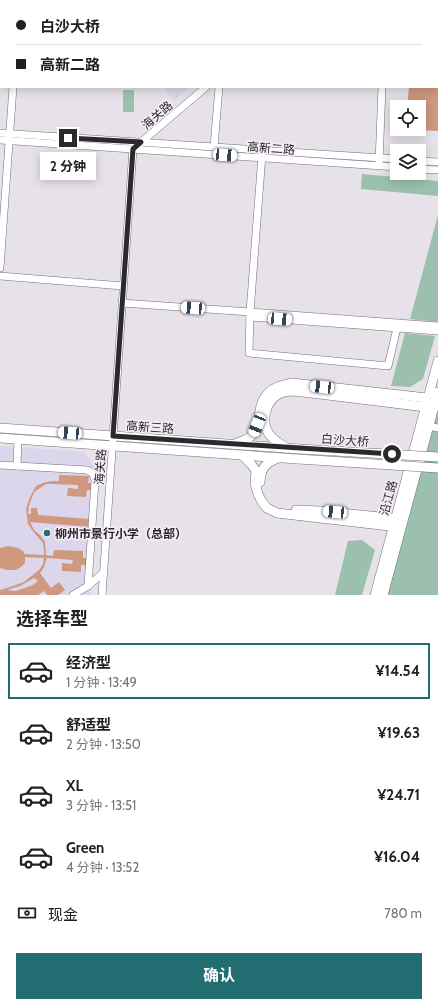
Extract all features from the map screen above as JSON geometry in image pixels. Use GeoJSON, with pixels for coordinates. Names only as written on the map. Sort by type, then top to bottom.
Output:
{"type":"FeatureCollection","features":[{"type":"Feature","properties":{"kind":"main road","name":"沿江路"},"geometry":{"type":"LineString","coordinates":[[383,595],[399,523],[432,401],[438,361]]}},
{"type":"Feature","properties":{"kind":"main road"},"geometry":{"type":"LineString","coordinates":[[232,444],[247,440],[254,434],[262,401],[269,393],[274,388],[292,383],[432,401]]}},
{"type":"Feature","properties":{"kind":"main road"},"geometry":{"type":"LineString","coordinates":[[286,448],[270,436],[266,428],[265,420],[269,403],[277,395],[286,391],[432,401]]}},
{"type":"Feature","properties":{"kind":"main road","name":"沿江路"},"geometry":{"type":"LineString","coordinates":[[375,595],[399,523],[434,427],[432,401]]}},
{"type":"Feature","properties":{"kind":"main road","name":"高新三路"},"geometry":{"type":"LineString","coordinates":[[0,428],[299,449]]}},
{"type":"Feature","properties":{"kind":"main road","name":"高新三路"},"geometry":{"type":"LineString","coordinates":[[0,438],[298,459]]}},
{"type":"Feature","properties":{"kind":"main road","name":"白沙大桥"},"geometry":{"type":"LineString","coordinates":[[299,449],[438,457]]}},
{"type":"Feature","properties":{"kind":"main road"},"geometry":{"type":"LineString","coordinates":[[242,455],[252,464],[256,472],[255,483],[262,502],[267,508],[277,513],[399,523]]}},
{"type":"Feature","properties":{"kind":"main road"},"geometry":{"type":"LineString","coordinates":[[279,458],[273,460],[262,470],[260,484],[263,495],[275,507],[320,511],[399,523]]}},
{"type":"Feature","properties":{"kind":"main road","name":"白沙大桥"},"geometry":{"type":"LineString","coordinates":[[298,459],[438,468]]}},
{"type":"Feature","properties":{"kind":"street"},"geometry":{"type":"LineString","coordinates":[[0,268],[13,88]]}},
{"type":"Feature","properties":{"kind":"street","name":"海关路"},"geometry":{"type":"LineString","coordinates":[[102,595],[133,149],[205,88]]}},
{"type":"Feature","properties":{"kind":"street"},"geometry":{"type":"LineString","coordinates":[[212,147],[214,88]]}},
{"type":"Feature","properties":{"kind":"street"},"geometry":{"type":"LineString","coordinates":[[212,147],[219,88]]}},
{"type":"Feature","properties":{"kind":"street"},"geometry":{"type":"LineString","coordinates":[[378,166],[382,88]]}},
{"type":"Feature","properties":{"kind":"street","name":"高新二路"},"geometry":{"type":"LineString","coordinates":[[0,133],[10,137],[133,149],[390,159]]}},
{"type":"Feature","properties":{"kind":"street","name":"高新二路"},"geometry":{"type":"LineString","coordinates":[[0,140],[10,137],[141,142],[212,147],[262,154],[390,167]]}},
{"type":"Feature","properties":{"kind":"street"},"geometry":{"type":"LineString","coordinates":[[262,154],[250,314],[249,353],[388,366],[397,328]]}},
{"type":"Feature","properties":{"kind":"street"},"geometry":{"type":"LineString","coordinates":[[426,161],[438,162]]}},
{"type":"Feature","properties":{"kind":"street"},"geometry":{"type":"LineString","coordinates":[[426,169],[438,170]]}},
{"type":"Feature","properties":{"kind":"street"},"geometry":{"type":"LineString","coordinates":[[0,276],[123,286]]}},
{"type":"Feature","properties":{"kind":"street"},"geometry":{"type":"LineString","coordinates":[[122,303],[438,331]]}},
{"type":"Feature","properties":{"kind":"street"},"geometry":{"type":"LineString","coordinates":[[250,314],[438,326]]}},
{"type":"Feature","properties":{"kind":"street"},"geometry":{"type":"LineString","coordinates":[[17,466],[18,440]]}},
{"type":"Feature","properties":{"kind":"street"},"geometry":{"type":"LineString","coordinates":[[0,465],[87,470],[95,475],[96,481],[88,586]]}},
{"type":"Feature","properties":{"kind":"street"},"geometry":{"type":"LineString","coordinates":[[73,595],[88,586],[104,572]]}},
{"type":"Feature","properties":{"kind":"shaded area"},"geometry":{"type":"Polygon","coordinates":[[[164,88],[189,88],[174,101],[164,88]]]}},
{"type":"Feature","properties":{"kind":"shaded area","name":"柳州市景行小学（总部）"},"geometry":{"type":"Polygon","coordinates":[[[0,446],[84,452],[99,472],[90,595],[0,595],[0,446]]]}},
{"type":"Feature","properties":{"kind":"green space"},"geometry":{"type":"Polygon","coordinates":[[[123,90],[134,90],[134,112],[123,112],[123,90]]]}},
{"type":"Feature","properties":{"kind":"green space"},"geometry":{"type":"Polygon","coordinates":[[[362,174],[390,177],[390,180],[438,181],[438,196],[361,189],[362,174]]]}},
{"type":"Feature","properties":{"kind":"green space"},"geometry":{"type":"Polygon","coordinates":[[[438,215],[438,322],[410,319],[438,215]]]}},
{"type":"Feature","properties":{"kind":"green space"},"geometry":{"type":"Polygon","coordinates":[[[405,333],[435,336],[423,379],[410,387],[391,386],[405,333]]]}},
{"type":"Feature","properties":{"kind":"green space"},"geometry":{"type":"Polygon","coordinates":[[[438,392],[438,595],[383,595],[438,392]]]}},
{"type":"Feature","properties":{"kind":"green space"},"geometry":{"type":"Polygon","coordinates":[[[362,540],[375,550],[362,595],[335,595],[348,541],[362,540]]]}},
{"type":"Feature","properties":{"kind":"building"},"geometry":{"type":"Polygon","coordinates":[[[409,88],[438,88],[438,131],[426,130],[426,100],[408,100],[409,88]]]}},
{"type":"Feature","properties":{"kind":"building"},"geometry":{"type":"Polygon","coordinates":[[[59,475],[89,476],[88,483],[92,483],[91,490],[87,490],[86,497],[67,496],[68,488],[78,489],[78,485],[46,484],[34,492],[28,514],[31,514],[31,508],[37,508],[38,515],[89,519],[89,527],[30,522],[34,530],[45,542],[46,555],[53,556],[54,550],[83,551],[83,558],[86,558],[86,565],[81,565],[81,572],[62,571],[62,563],[72,564],[73,560],[47,558],[40,573],[51,588],[59,582],[65,590],[58,595],[47,595],[44,591],[38,595],[0,595],[0,590],[24,582],[39,570],[43,564],[44,558],[25,557],[25,563],[16,570],[0,568],[0,548],[8,546],[18,548],[24,552],[24,554],[44,555],[43,543],[28,524],[26,509],[36,486],[52,481],[59,481],[59,475]],[[34,578],[20,586],[7,590],[15,591],[22,589],[33,585],[38,581],[34,578]]]}},
{"type":"Feature","properties":{"kind":"place","name":"柳州市景行小学（总部）"},"geometry":{"type":"Point","coordinates":[47,533]}},
{"type":"Feature","properties":{"kind":"route"},"geometry":{"type":"LineString","coordinates":[[68,138],[141,142],[133,149],[113,436],[392,454]]}}]}
